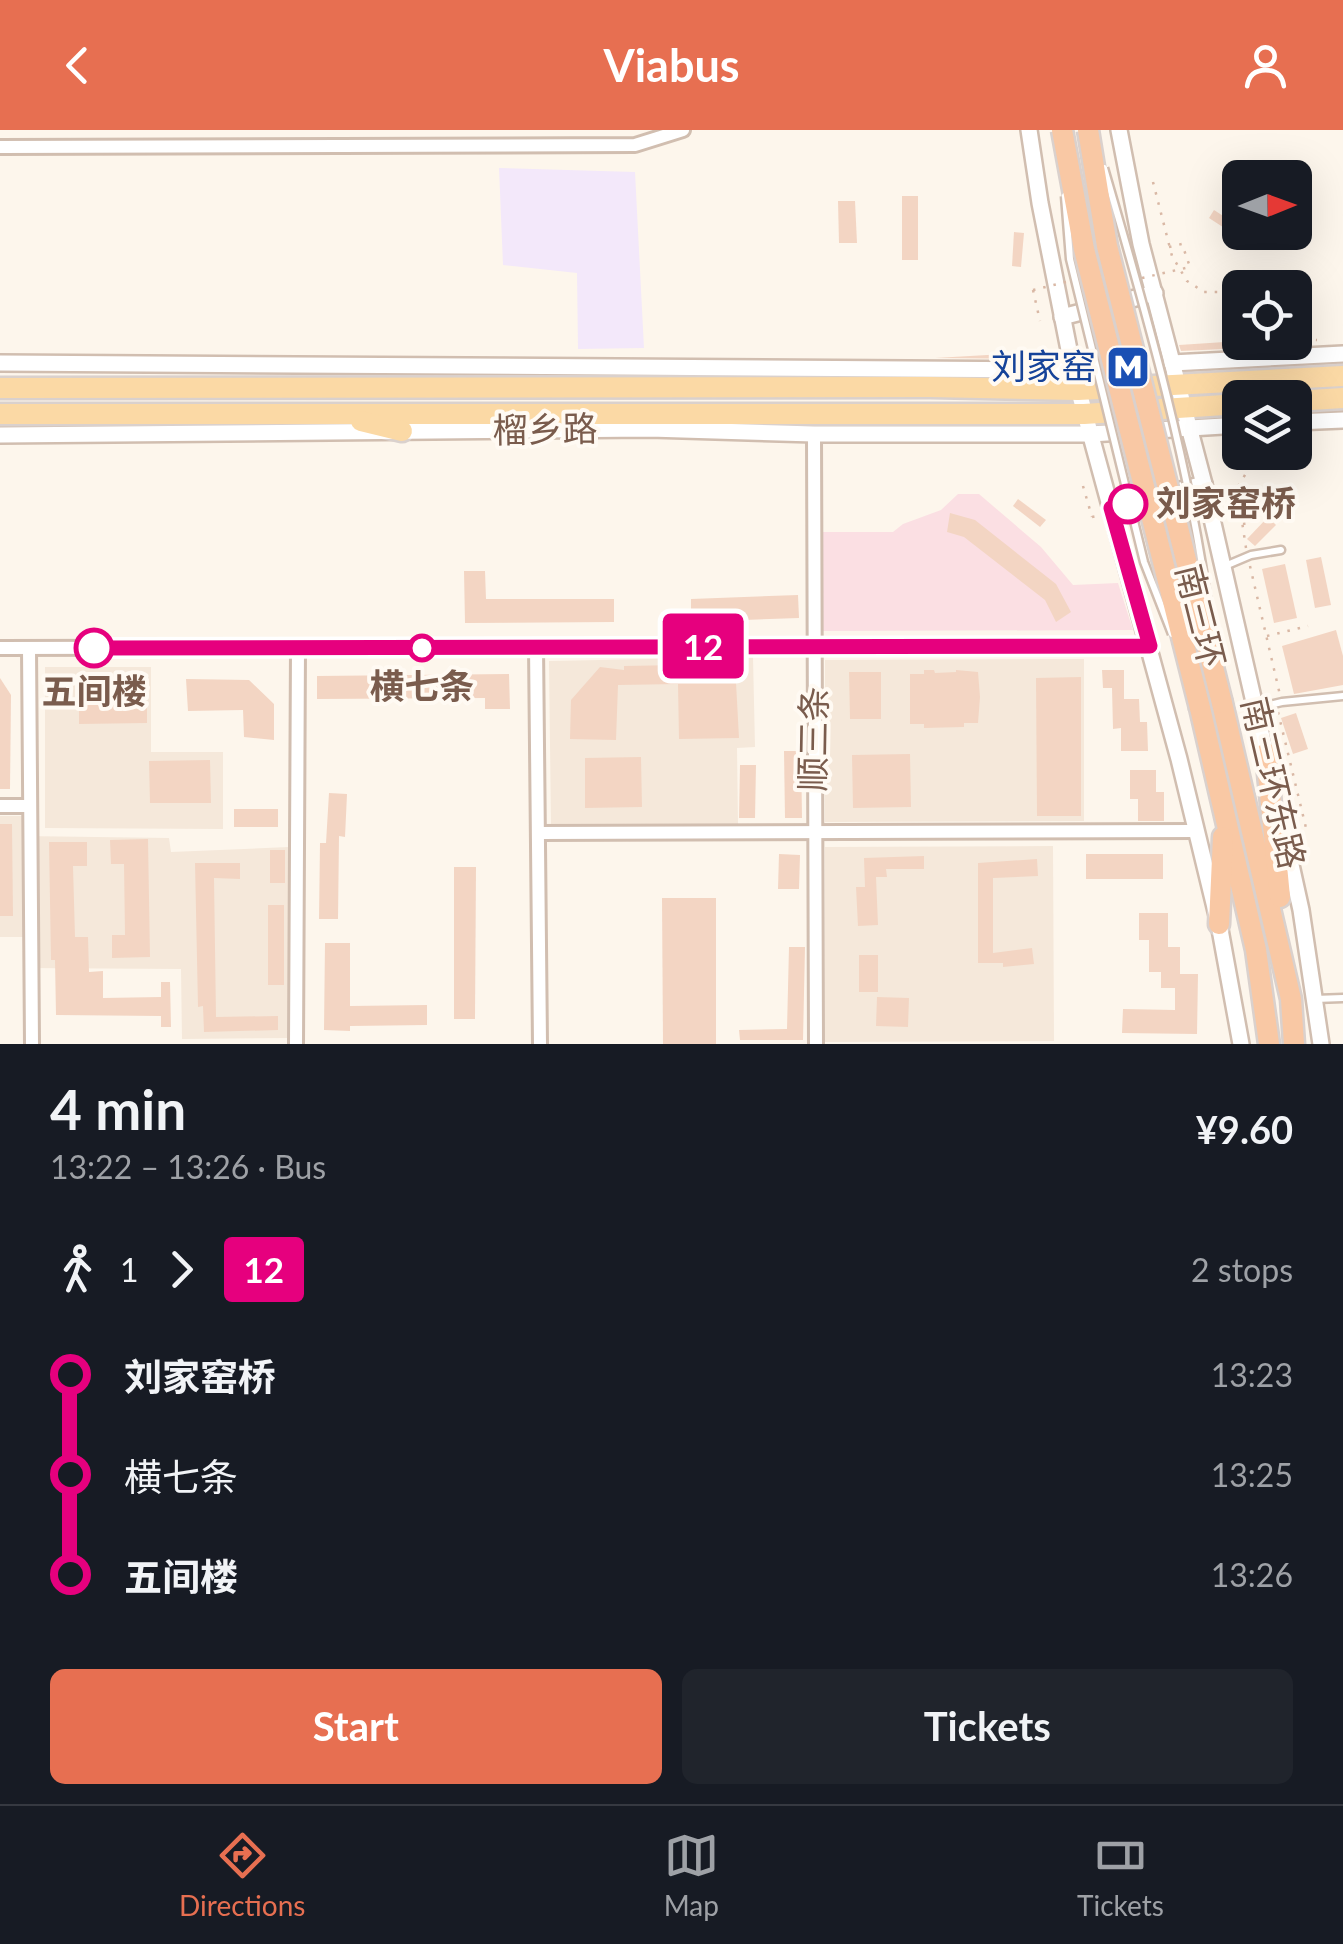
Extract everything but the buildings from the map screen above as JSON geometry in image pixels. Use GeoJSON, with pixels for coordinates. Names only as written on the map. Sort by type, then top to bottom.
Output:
{"type":"FeatureCollection","features":[{"type":"Feature","properties":{"kind":"highway","name":"南三环"},"geometry":{"type":"LineString","coordinates":[[1061,130],[1084,249],[1211,706],[1261,862],[1290,998],[1294,1044]]}},
{"type":"Feature","properties":{"kind":"highway","name":"南三环"},"geometry":{"type":"LineString","coordinates":[[1090,130],[1107,246],[1211,706],[1224,810],[1256,950],[1268,1044]]}},
{"type":"Feature","properties":{"kind":"highway"},"geometry":{"type":"LineString","coordinates":[[1266,753],[1290,998]]}},
{"type":"Feature","properties":{"kind":"highway"},"geometry":{"type":"LineString","coordinates":[[1220,924],[1224,810]]}},
{"type":"Feature","properties":{"kind":"main road"},"geometry":{"type":"LineString","coordinates":[[1076,380],[1178,385],[1343,376]]}},
{"type":"Feature","properties":{"kind":"main road","name":"榴乡路"},"geometry":{"type":"LineString","coordinates":[[0,388],[930,387],[1076,380]]}},
{"type":"Feature","properties":{"kind":"main road"},"geometry":{"type":"LineString","coordinates":[[1312,400],[1343,398]]}},
{"type":"Feature","properties":{"kind":"main road"},"geometry":{"type":"LineString","coordinates":[[1087,424],[1187,417],[1222,408]]}},
{"type":"Feature","properties":{"kind":"main road","name":"榴乡路"},"geometry":{"type":"LineString","coordinates":[[0,414],[726,414],[1087,424]]}},
{"type":"Feature","properties":{"kind":"main road"},"geometry":{"type":"LineString","coordinates":[[330,414],[402,431]]}},
{"type":"Feature","properties":{"kind":"main road"},"geometry":{"type":"LineString","coordinates":[[650,429],[726,414]]}},
{"type":"Feature","properties":{"kind":"street"},"geometry":{"type":"LineString","coordinates":[[0,147],[635,145],[683,130]]}},
{"type":"Feature","properties":{"kind":"street"},"geometry":{"type":"LineString","coordinates":[[1029,130],[1076,380],[1150,646],[1220,924],[1240,1044]]}},
{"type":"Feature","properties":{"kind":"street","name":"南三环东路"},"geometry":{"type":"LineString","coordinates":[[1120,130],[1134,209],[1224,567],[1301,910],[1321,1044]]}},
{"type":"Feature","properties":{"kind":"street"},"geometry":{"type":"LineString","coordinates":[[1062,318],[1155,293]]}},
{"type":"Feature","properties":{"kind":"street"},"geometry":{"type":"LineString","coordinates":[[1172,363],[1343,354]]}},
{"type":"Feature","properties":{"kind":"street","name":"榴乡路"},"geometry":{"type":"LineString","coordinates":[[0,363],[1076,380]]}},
{"type":"Feature","properties":{"kind":"street"},"geometry":{"type":"LineString","coordinates":[[1187,417],[1222,422]]}},
{"type":"Feature","properties":{"kind":"street"},"geometry":{"type":"LineString","coordinates":[[1312,421],[1343,420]]}},
{"type":"Feature","properties":{"kind":"street","name":"榴乡路"},"geometry":{"type":"LineString","coordinates":[[0,435],[650,429],[814,434],[1087,424]]}},
{"type":"Feature","properties":{"kind":"street","name":"顺三条"},"geometry":{"type":"LineString","coordinates":[[814,434],[816,1044]]}},
{"type":"Feature","properties":{"kind":"street"},"geometry":{"type":"LineString","coordinates":[[1111,508],[1204,484]]}},
{"type":"Feature","properties":{"kind":"street"},"geometry":{"type":"LineString","coordinates":[[536,646],[540,1044]]}},
{"type":"Feature","properties":{"kind":"street"},"geometry":{"type":"LineString","coordinates":[[0,648],[1150,646]]}},
{"type":"Feature","properties":{"kind":"street"},"geometry":{"type":"LineString","coordinates":[[29,648],[32,1044]]}},
{"type":"Feature","properties":{"kind":"street"},"geometry":{"type":"LineString","coordinates":[[296,1044],[298,649]]}},
{"type":"Feature","properties":{"kind":"street"},"geometry":{"type":"LineString","coordinates":[[0,806],[28,806]]}},
{"type":"Feature","properties":{"kind":"street"},"geometry":{"type":"LineString","coordinates":[[538,834],[1197,832]]}},
{"type":"Feature","properties":{"kind":"lane"},"geometry":{"type":"LineString","coordinates":[[1224,567],[1248,556],[1282,550]]}},
{"type":"Feature","properties":{"kind":"lane"},"geometry":{"type":"LineString","coordinates":[[1256,708],[1343,696]]}},
{"type":"Feature","properties":{"kind":"lane"},"geometry":{"type":"LineString","coordinates":[[1315,999],[1343,998]]}},
{"type":"Feature","properties":{"kind":"path"},"geometry":{"type":"LineString","coordinates":[[1153,182],[1169,246],[1187,281],[1204,292],[1222,294]]}},
{"type":"Feature","properties":{"kind":"path"},"geometry":{"type":"LineString","coordinates":[[1169,246],[1182,244],[1190,267]]}},
{"type":"Feature","properties":{"kind":"path"},"geometry":{"type":"LineString","coordinates":[[1033,290],[1040,321]]}},
{"type":"Feature","properties":{"kind":"path"},"geometry":{"type":"LineString","coordinates":[[1312,340],[1317,340]]}},
{"type":"Feature","properties":{"kind":"path"},"geometry":{"type":"LineString","coordinates":[[1248,470],[1236,488],[1241,524],[1282,702],[1276,714],[1308,832]]}},
{"type":"Feature","properties":{"kind":"path"},"geometry":{"type":"LineString","coordinates":[[1083,486],[1092,517]]}},
{"type":"Feature","properties":{"kind":"path"},"geometry":{"type":"LineString","coordinates":[[1241,524],[1249,522],[1244,496]]}},
{"type":"Feature","properties":{"kind":"path"},"geometry":{"type":"LineString","coordinates":[[1266,637],[1308,626]]}},
{"type":"Feature","properties":{"kind":"shaded area"},"geometry":{"type":"Polygon","coordinates":[[[499,168],[635,172],[644,348],[578,349],[577,273],[503,265],[499,168]]]}},
{"type":"Feature","properties":{"kind":"shaded area"},"geometry":{"type":"Polygon","coordinates":[[[958,494],[979,494],[1041,547],[1073,585],[1118,583],[1133,630],[822,631],[822,532],[893,532],[903,524],[941,510],[958,494]]]}},
{"type":"Feature","properties":{"kind":"shaded area"},"geometry":{"type":"Polygon","coordinates":[[[753,657],[755,747],[737,748],[738,824],[551,826],[549,661],[753,657]]]}},
{"type":"Feature","properties":{"kind":"shaded area"},"geometry":{"type":"Polygon","coordinates":[[[1084,659],[1084,821],[825,822],[825,660],[1084,659]]]}},
{"type":"Feature","properties":{"kind":"shaded area"},"geometry":{"type":"Polygon","coordinates":[[[45,667],[151,667],[151,752],[223,752],[223,829],[45,828],[45,667]]]}},
{"type":"Feature","properties":{"kind":"shaded area"},"geometry":{"type":"Polygon","coordinates":[[[0,816],[22,816],[23,836],[169,838],[171,852],[289,847],[290,1038],[182,1039],[181,969],[25,968],[25,937],[0,937],[0,816]]]}},
{"type":"Feature","properties":{"kind":"shaded area"},"geometry":{"type":"Polygon","coordinates":[[[1053,846],[1054,1041],[825,1042],[825,847],[1053,846]]]}},
{"type":"Feature","properties":{"kind":"bus line","name":"12"},"geometry":{"type":"LineString","coordinates":[[94,648],[1150,646],[1111,508],[1128,504]]}},
{"type":"Feature","properties":{"kind":"place","name":"刘家窑"},"geometry":{"type":"Point","coordinates":[1128,367]}},
{"type":"Feature","properties":{"kind":"place","name":"刘家窑桥"},"geometry":{"type":"Point","coordinates":[1128,504]}},
{"type":"Feature","properties":{"kind":"place","name":"五间楼"},"geometry":{"type":"Point","coordinates":[94,648]}},
{"type":"Feature","properties":{"kind":"place","name":"横七条"},"geometry":{"type":"Point","coordinates":[422,648]}}]}
